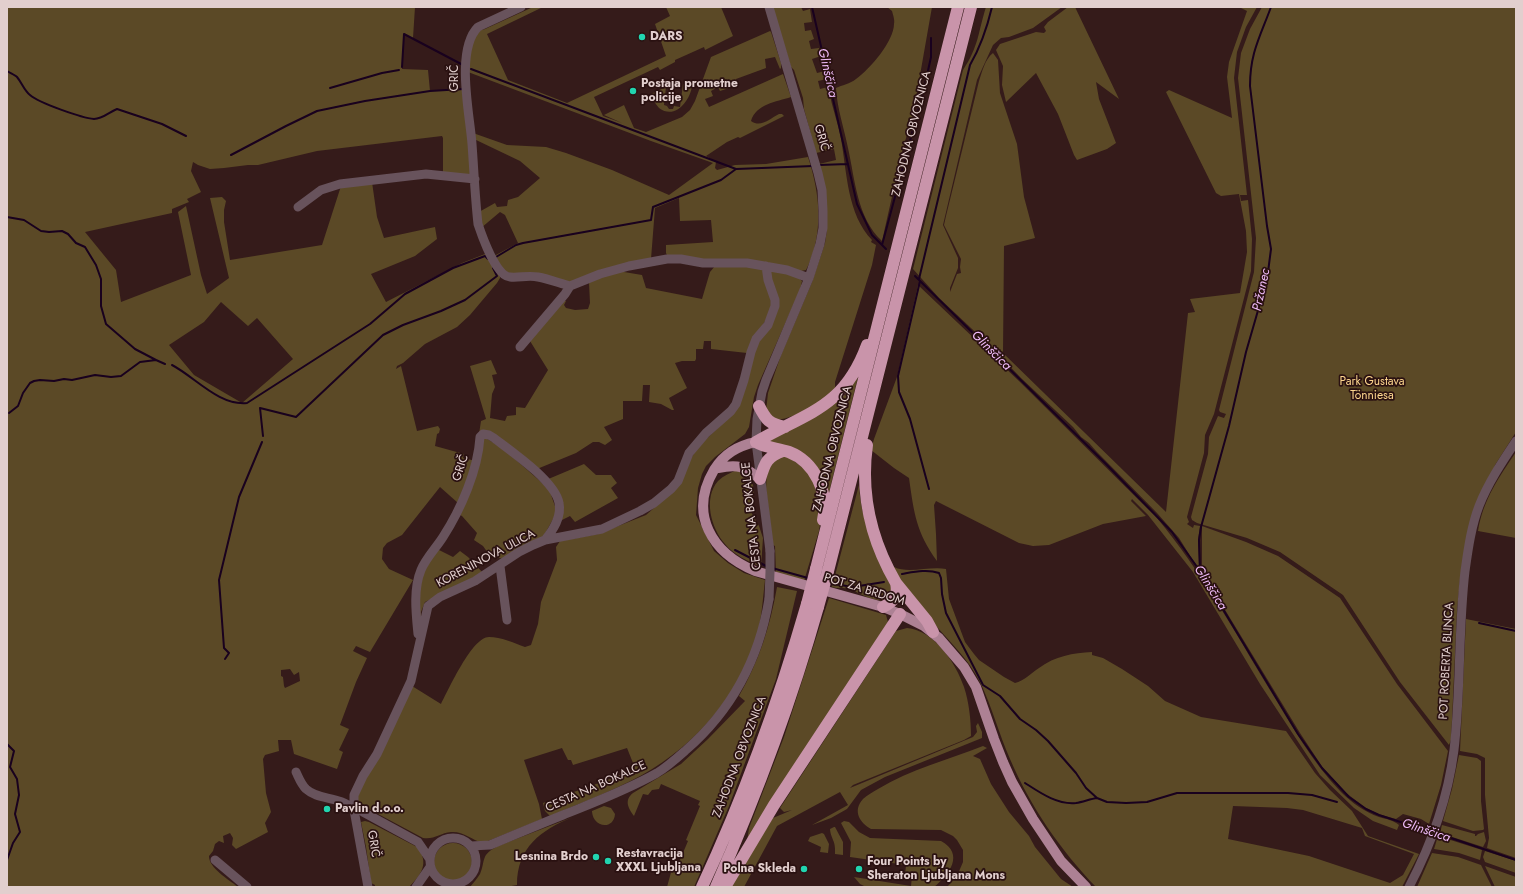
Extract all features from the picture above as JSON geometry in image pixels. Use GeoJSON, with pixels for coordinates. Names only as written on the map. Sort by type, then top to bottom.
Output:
{"type":"FeatureCollection","features":[{"type":"Feature","properties":{"kind":"highway","name":"ZAHODNA OBVOZNICA"},"geometry":{"type":"LineString","coordinates":[[822,570],[824,537],[958,7]]}},
{"type":"Feature","properties":{"kind":"highway","name":"ZAHODNA OBVOZNICA"},"geometry":{"type":"LineString","coordinates":[[702,887],[760,750],[782,684],[812,606],[874,390],[970,7]]}},
{"type":"Feature","properties":{"kind":"highway"},"geometry":{"type":"LineString","coordinates":[[756,442],[819,409],[841,392],[862,357],[872,326],[882,311]]}},
{"type":"Feature","properties":{"kind":"highway"},"geometry":{"type":"LineString","coordinates":[[874,390],[875,407],[864,468],[866,501],[869,519],[878,548],[896,583],[927,621],[933,632]]}},
{"type":"Feature","properties":{"kind":"highway"},"geometry":{"type":"LineString","coordinates":[[759,406],[768,420],[775,425],[785,427]]}},
{"type":"Feature","properties":{"kind":"highway"},"geometry":{"type":"LineString","coordinates":[[756,442],[794,455],[812,470],[819,482],[824,503],[822,525],[824,537]]}},
{"type":"Feature","properties":{"kind":"highway"},"geometry":{"type":"LineString","coordinates":[[760,479],[768,459],[783,451]]}},
{"type":"Feature","properties":{"kind":"highway"},"geometry":{"type":"LineString","coordinates":[[883,607],[890,604],[895,598],[897,590],[896,583]]}},
{"type":"Feature","properties":{"kind":"highway","name":"ZAHODNA OBVOZNICA"},"geometry":{"type":"LineString","coordinates":[[716,887],[748,812],[771,752],[805,653],[812,606]]}},
{"type":"Feature","properties":{"kind":"highway"},"geometry":{"type":"LineString","coordinates":[[726,887],[774,805],[900,614]]}},
{"type":"Feature","properties":{"kind":"main road"},"geometry":{"type":"LineString","coordinates":[[716,469],[756,442]]}},
{"type":"Feature","properties":{"kind":"main road"},"geometry":{"type":"LineString","coordinates":[[716,469],[729,466],[743,467],[760,479]]}},
{"type":"Feature","properties":{"kind":"main road","name":"POT ZA BRDOM"},"geometry":{"type":"LineString","coordinates":[[716,469],[704,496],[704,514],[707,527],[726,554],[745,567],[765,574],[883,607],[900,614],[933,632],[956,657],[976,687],[1003,762],[1032,819],[1062,861],[1086,887]]}},
{"type":"Feature","properties":{"kind":"street","name":"GRIČ"},"geometry":{"type":"LineString","coordinates":[[520,7],[478,28],[474,32],[469,43],[466,62],[466,95],[472,142],[478,224],[482,237],[500,272],[505,276],[538,276],[570,286]]}},
{"type":"Feature","properties":{"kind":"street","name":"GRIČ"},"geometry":{"type":"LineString","coordinates":[[759,406],[762,392],[773,363],[809,278],[820,244],[823,228],[822,190],[816,165],[768,7]]}},
{"type":"Feature","properties":{"kind":"street"},"geometry":{"type":"LineString","coordinates":[[298,207],[321,190],[340,184],[426,174],[475,179]]}},
{"type":"Feature","properties":{"kind":"street"},"geometry":{"type":"LineString","coordinates":[[520,347],[565,294],[570,286],[609,271],[660,260],[673,259],[703,263],[747,263],[798,273],[809,278]]}},
{"type":"Feature","properties":{"kind":"street","name":"KORENINOVA ULICA"},"geometry":{"type":"LineString","coordinates":[[354,807],[354,795],[358,786],[377,754],[411,681],[425,616],[430,604],[440,597],[500,566],[519,552],[545,540],[602,529],[640,512],[671,489],[678,481],[689,453],[706,433],[736,404],[756,339],[768,325],[773,313],[775,300],[768,280],[766,266]]}},
{"type":"Feature","properties":{"kind":"street","name":"CESTA NA BOKALCE"},"geometry":{"type":"LineString","coordinates":[[296,772],[301,782],[311,793],[350,805],[418,842],[437,844],[443,840],[454,838],[463,840],[471,846],[490,845],[614,795],[659,772],[694,743],[720,715],[743,680],[759,643],[769,599],[770,551],[756,442],[759,406]]}},
{"type":"Feature","properties":{"kind":"street","name":"GRIČ"},"geometry":{"type":"LineString","coordinates":[[419,643],[416,612],[418,579],[421,570],[443,537],[455,515],[476,466],[480,437],[483,434],[494,438],[519,457],[551,487],[557,497],[559,504],[557,522],[545,540]]}},
{"type":"Feature","properties":{"kind":"street","name":"POT ROBERTA BLINCA"},"geometry":{"type":"LineString","coordinates":[[1409,887],[1423,860],[1435,826],[1446,791],[1454,751],[1463,587],[1469,543],[1486,490],[1496,471],[1516,441]]}},
{"type":"Feature","properties":{"kind":"street"},"geometry":{"type":"LineString","coordinates":[[500,566],[507,620]]}},
{"type":"Feature","properties":{"kind":"street","name":"GRIČ"},"geometry":{"type":"LineString","coordinates":[[354,807],[368,887]]}},
{"type":"Feature","properties":{"kind":"street","name":"CESTA NA BOKALCE"},"geometry":{"type":"LineString","coordinates":[[418,842],[430,862],[434,875],[438,880],[454,886],[467,883],[474,870],[476,861],[490,845]]}},
{"type":"Feature","properties":{"kind":"street"},"geometry":{"type":"LineString","coordinates":[[417,886],[430,862],[432,850],[437,844]]}},
{"type":"Feature","properties":{"kind":"street"},"geometry":{"type":"LineString","coordinates":[[471,846],[475,853],[476,861]]}},
{"type":"Feature","properties":{"kind":"street"},"geometry":{"type":"LineString","coordinates":[[215,860],[247,887]]}},
{"type":"Feature","properties":{"kind":"street"},"geometry":{"type":"LineString","coordinates":[[417,886],[438,880]]}},
{"type":"Feature","properties":{"kind":"green space"},"geometry":{"type":"Polygon","coordinates":[[[7,7],[415,7],[413,38],[404,35],[402,69],[428,70],[430,91],[464,90],[472,175],[443,173],[442,136],[317,151],[258,165],[210,169],[193,162],[191,171],[201,192],[187,199],[189,202],[172,209],[172,213],[85,232],[116,270],[121,302],[191,275],[178,212],[186,206],[201,275],[207,294],[229,278],[210,198],[222,197],[226,201],[224,222],[230,260],[322,245],[341,186],[372,182],[377,217],[384,238],[435,227],[437,239],[415,256],[371,274],[386,302],[462,263],[485,254],[488,255],[500,275],[497,283],[470,315],[457,327],[425,344],[403,363],[397,366],[396,369],[401,366],[417,431],[438,426],[440,429],[439,433],[437,434],[435,446],[464,454],[463,458],[476,461],[458,503],[440,487],[402,535],[387,543],[383,548],[382,559],[389,569],[413,580],[370,652],[356,646],[353,651],[367,658],[356,682],[340,725],[349,729],[339,750],[343,752],[337,769],[294,754],[291,740],[278,740],[279,751],[265,755],[263,759],[266,793],[271,812],[265,823],[268,832],[236,849],[232,845],[233,838],[230,833],[223,836],[224,843],[219,841],[215,844],[213,851],[209,856],[212,865],[224,877],[238,887],[7,887],[7,7]],[[221,302],[204,322],[169,345],[194,375],[242,403],[293,359],[257,318],[248,326],[221,302]],[[290,669],[281,670],[281,676],[283,677],[285,688],[300,681],[299,672],[294,675],[290,669]]]}},
{"type":"Feature","properties":{"kind":"green space"},"geometry":{"type":"Polygon","coordinates":[[[533,7],[543,7],[487,34],[508,80],[567,103],[666,56],[655,24],[670,16],[666,7],[721,7],[733,36],[705,50],[704,47],[675,60],[675,62],[660,70],[658,67],[594,97],[603,116],[622,123],[604,115],[624,105],[634,128],[646,132],[682,117],[690,110],[695,101],[711,57],[770,31],[781,63],[781,68],[780,69],[775,57],[765,59],[766,68],[736,79],[738,85],[720,91],[718,87],[711,91],[713,96],[705,99],[709,107],[783,74],[791,97],[767,104],[762,107],[757,111],[751,121],[758,124],[779,114],[784,116],[740,138],[738,137],[727,142],[706,156],[716,162],[715,168],[717,170],[735,165],[766,164],[808,157],[817,192],[818,228],[812,255],[806,270],[801,271],[668,257],[666,253],[666,245],[713,242],[711,220],[680,221],[679,198],[655,208],[651,259],[569,283],[504,272],[494,256],[518,243],[505,215],[500,212],[481,228],[479,212],[495,203],[497,207],[507,206],[508,200],[518,197],[540,178],[520,161],[474,139],[473,133],[507,145],[546,147],[566,153],[612,170],[669,195],[713,163],[468,72],[471,42],[481,29],[485,29],[533,7]]]}},
{"type":"Feature","properties":{"kind":"green space"},"geometry":{"type":"Polygon","coordinates":[[[772,7],[801,7],[803,11],[810,9],[812,22],[804,23],[805,31],[811,30],[814,39],[809,41],[811,49],[819,48],[821,56],[812,59],[817,73],[825,71],[827,79],[818,81],[820,89],[828,87],[840,133],[849,192],[857,218],[872,240],[871,242],[876,245],[872,265],[835,382],[835,392],[800,413],[777,420],[770,417],[766,411],[768,393],[781,355],[812,282],[825,243],[827,230],[819,164],[836,160],[834,149],[816,153],[804,109],[803,98],[794,70],[791,67],[772,7]]]}},
{"type":"Feature","properties":{"kind":"green space"},"geometry":{"type":"Polygon","coordinates":[[[887,7],[932,7],[913,115],[903,148],[882,241],[867,221],[858,198],[839,110],[836,88],[851,82],[868,69],[886,46],[893,31],[894,22],[892,11],[887,7]]]}},
{"type":"Feature","properties":{"kind":"green space"},"geometry":{"type":"Polygon","coordinates":[[[986,7],[1062,7],[1033,28],[1009,37],[1001,38],[993,45],[977,80],[943,225],[958,258],[958,268],[950,288],[950,292],[957,274],[961,273],[961,259],[944,225],[979,81],[986,62],[993,53],[998,60],[1000,93],[1017,144],[1024,197],[1035,238],[1004,246],[1003,353],[1166,512],[1188,313],[1195,312],[1190,299],[1240,293],[1247,252],[1246,231],[1239,194],[1221,196],[1216,193],[1166,92],[1169,90],[1232,118],[1227,77],[1229,62],[1247,11],[1239,7],[1257,7],[1246,27],[1237,52],[1234,78],[1247,195],[1240,195],[1241,201],[1248,200],[1252,239],[1251,271],[1214,414],[1205,435],[1204,453],[1187,517],[1189,522],[1187,524],[1193,528],[1194,525],[1200,526],[1198,540],[1199,566],[1197,567],[1179,538],[1157,513],[1089,443],[1081,437],[1073,427],[939,298],[913,269],[963,70],[975,46],[986,7]]]}},
{"type":"Feature","properties":{"kind":"green space"},"geometry":{"type":"Polygon","coordinates":[[[1068,7],[1075,7],[1119,99],[1096,82],[1099,99],[1116,143],[1107,149],[1077,160],[1058,114],[1036,73],[1006,102],[1002,85],[1003,66],[996,50],[1000,44],[1036,32],[1044,33],[1046,31],[1044,27],[1048,22],[1068,7]]]}},
{"type":"Feature","properties":{"kind":"green space","name":"Park Gustava Tönniesa"},"geometry":{"type":"Polygon","coordinates":[[[1262,7],[1516,7],[1516,432],[1495,465],[1460,580],[1457,611],[1451,740],[1449,745],[1400,682],[1343,595],[1280,552],[1247,538],[1197,523],[1192,520],[1191,517],[1208,454],[1209,437],[1218,416],[1224,418],[1226,414],[1220,412],[1219,410],[1254,272],[1256,238],[1238,78],[1241,53],[1250,29],[1262,7]]]}},
{"type":"Feature","properties":{"kind":"green space"},"geometry":{"type":"Polygon","coordinates":[[[683,84],[690,84],[692,86],[691,92],[681,107],[671,112],[659,108],[651,94],[666,87],[664,105],[669,109],[673,109],[674,106],[680,107],[683,84]]]}},
{"type":"Feature","properties":{"kind":"green space"},"geometry":{"type":"Polygon","coordinates":[[[730,264],[763,269],[773,307],[747,353],[711,349],[711,341],[704,341],[703,349],[696,349],[695,361],[682,361],[675,363],[687,388],[669,398],[674,410],[661,404],[649,402],[650,385],[643,385],[642,401],[623,401],[623,419],[604,427],[612,440],[605,445],[599,442],[593,442],[576,453],[537,469],[479,434],[481,421],[486,419],[470,366],[491,360],[497,374],[492,375],[495,387],[492,394],[490,418],[505,421],[507,416],[516,415],[516,407],[525,408],[548,370],[530,341],[561,301],[566,301],[564,305],[566,308],[575,310],[588,309],[590,303],[589,282],[618,271],[642,275],[646,288],[702,299],[710,272],[715,266],[730,264]]]}},
{"type":"Feature","properties":{"kind":"green space"},"geometry":{"type":"Polygon","coordinates":[[[771,269],[797,276],[802,281],[800,290],[758,385],[754,397],[749,427],[745,434],[715,457],[706,466],[698,488],[696,515],[714,551],[728,563],[744,573],[765,580],[758,632],[750,654],[740,676],[714,715],[681,748],[642,775],[608,792],[550,816],[545,811],[543,803],[613,778],[635,768],[627,748],[573,765],[571,760],[568,760],[562,748],[524,760],[539,804],[542,819],[483,843],[455,832],[430,838],[423,838],[365,807],[357,799],[360,786],[412,686],[441,704],[468,654],[482,639],[494,637],[525,647],[531,645],[538,624],[541,602],[557,560],[556,547],[560,541],[598,534],[646,515],[671,493],[697,448],[727,419],[757,344],[776,314],[769,277],[771,269]]]}},
{"type":"Feature","properties":{"kind":"green space"},"geometry":{"type":"Polygon","coordinates":[[[918,285],[1019,381],[1157,518],[1203,580],[1294,730],[1321,768],[1341,792],[1350,800],[1369,813],[1397,823],[1399,825],[1397,830],[1373,821],[1354,808],[1320,775],[1260,684],[1193,572],[1148,515],[1132,499],[1131,501],[1146,516],[1103,524],[1049,545],[1033,546],[1019,543],[936,501],[934,505],[937,561],[924,541],[920,531],[909,478],[871,450],[897,377],[918,285]]]}},
{"type":"Feature","properties":{"kind":"green space"},"geometry":{"type":"Polygon","coordinates":[[[859,375],[828,496],[820,479],[765,441],[859,375]]]}},
{"type":"Feature","properties":{"kind":"green space"},"geometry":{"type":"Polygon","coordinates":[[[483,438],[491,438],[549,489],[557,512],[543,537],[505,559],[499,558],[495,550],[488,553],[483,546],[474,540],[477,533],[462,516],[458,514],[483,438]]]}},
{"type":"Feature","properties":{"kind":"green space"},"geometry":{"type":"Polygon","coordinates":[[[1516,452],[1516,538],[1478,531],[1480,520],[1492,489],[1516,452]]]}},
{"type":"Feature","properties":{"kind":"green space"},"geometry":{"type":"Polygon","coordinates":[[[780,455],[795,458],[816,482],[822,511],[819,531],[804,581],[776,574],[775,546],[773,545],[766,489],[767,469],[780,455]]]}},
{"type":"Feature","properties":{"kind":"green space"},"geometry":{"type":"Polygon","coordinates":[[[584,464],[596,475],[611,475],[617,483],[611,488],[618,498],[575,522],[570,516],[558,522],[560,515],[546,480],[584,464]]]}},
{"type":"Feature","properties":{"kind":"green space"},"geometry":{"type":"Polygon","coordinates":[[[737,470],[748,475],[753,485],[754,494],[751,512],[759,526],[763,538],[761,567],[729,548],[720,537],[713,522],[710,504],[713,488],[722,478],[737,470]]]}},
{"type":"Feature","properties":{"kind":"green space"},"geometry":{"type":"Polygon","coordinates":[[[859,485],[860,499],[866,524],[891,584],[892,591],[889,598],[884,600],[869,598],[847,588],[832,587],[859,485]]]}},
{"type":"Feature","properties":{"kind":"green space"},"geometry":{"type":"Polygon","coordinates":[[[1202,526],[1246,542],[1278,556],[1340,598],[1397,684],[1448,751],[1441,785],[1429,824],[1421,819],[1403,814],[1396,819],[1378,814],[1366,808],[1346,793],[1323,768],[1202,572],[1202,526]]]}},
{"type":"Feature","properties":{"kind":"green space"},"geometry":{"type":"Polygon","coordinates":[[[437,549],[453,557],[460,551],[483,573],[425,602],[421,612],[422,623],[417,614],[421,576],[437,549]]]}},
{"type":"Feature","properties":{"kind":"green space"},"geometry":{"type":"Polygon","coordinates":[[[894,567],[906,570],[933,568],[946,569],[949,599],[965,642],[979,660],[1015,683],[1024,679],[1045,664],[1058,658],[1071,654],[1092,652],[1092,655],[1103,658],[1148,686],[1165,701],[1201,717],[1286,731],[1315,773],[1352,811],[1368,836],[1419,854],[1402,887],[1096,887],[1083,873],[1047,827],[1027,794],[1002,740],[980,682],[970,665],[924,613],[893,573],[894,567]],[[1233,806],[1228,839],[1309,856],[1390,883],[1403,875],[1414,854],[1365,836],[1362,828],[1303,810],[1233,806]]]}},
{"type":"Feature","properties":{"kind":"green space"},"geometry":{"type":"Polygon","coordinates":[[[777,587],[797,591],[776,679],[729,806],[694,887],[667,887],[673,865],[677,867],[688,841],[686,840],[700,806],[698,805],[700,801],[661,784],[659,789],[652,790],[648,795],[643,794],[634,816],[628,804],[629,798],[633,793],[681,764],[745,701],[739,696],[758,657],[763,643],[771,616],[777,587]]]}},
{"type":"Feature","properties":{"kind":"green space"},"geometry":{"type":"Polygon","coordinates":[[[829,598],[886,615],[888,622],[747,842],[749,828],[784,737],[829,598]]]}},
{"type":"Feature","properties":{"kind":"green space"},"geometry":{"type":"Polygon","coordinates":[[[1466,619],[1516,629],[1516,858],[1487,848],[1489,838],[1485,795],[1485,758],[1477,754],[1460,751],[1466,619]]]}},
{"type":"Feature","properties":{"kind":"green space"},"geometry":{"type":"Polygon","coordinates":[[[907,628],[917,630],[935,641],[950,658],[956,668],[967,699],[971,736],[853,785],[850,788],[973,737],[977,732],[976,726],[978,723],[982,732],[982,738],[885,777],[861,790],[847,809],[831,818],[812,825],[848,805],[840,792],[777,826],[744,887],[730,887],[773,818],[792,810],[784,812],[780,808],[896,631],[907,628]]]}},
{"type":"Feature","properties":{"kind":"green space"},"geometry":{"type":"Polygon","coordinates":[[[983,746],[987,748],[973,756],[980,759],[991,784],[1009,812],[1029,836],[1035,847],[1061,879],[1073,887],[947,887],[957,876],[963,862],[963,850],[953,836],[941,830],[871,829],[861,820],[858,808],[863,799],[870,794],[903,776],[983,746]]]}},
{"type":"Feature","properties":{"kind":"green space"},"geometry":{"type":"Polygon","coordinates":[[[1459,755],[1477,758],[1481,761],[1483,830],[1473,831],[1443,821],[1452,789],[1459,755]]]}},
{"type":"Feature","properties":{"kind":"green space"},"geometry":{"type":"Polygon","coordinates":[[[604,806],[611,808],[615,814],[612,822],[607,825],[598,823],[592,813],[592,811],[604,806]]]}},
{"type":"Feature","properties":{"kind":"green space"},"geometry":{"type":"Polygon","coordinates":[[[573,817],[561,822],[541,834],[526,850],[521,860],[517,885],[506,887],[470,887],[480,874],[484,858],[492,849],[573,817]]]}},
{"type":"Feature","properties":{"kind":"green space"},"geometry":{"type":"Polygon","coordinates":[[[365,821],[417,847],[421,853],[423,858],[422,868],[417,878],[409,887],[375,887],[375,885],[371,883],[361,822],[365,821]]]}},
{"type":"Feature","properties":{"kind":"green space"},"geometry":{"type":"Polygon","coordinates":[[[844,821],[849,822],[859,832],[870,838],[941,841],[948,846],[952,852],[953,858],[949,871],[934,887],[864,886],[854,877],[911,886],[912,876],[905,875],[906,865],[850,857],[851,842],[841,823],[844,821]]]}},
{"type":"Feature","properties":{"kind":"green space"},"geometry":{"type":"Polygon","coordinates":[[[1442,825],[1475,834],[1475,836],[1484,832],[1486,841],[1483,847],[1440,833],[1442,825]]]}},
{"type":"Feature","properties":{"kind":"green space"},"geometry":{"type":"Polygon","coordinates":[[[834,827],[843,842],[843,855],[835,854],[835,846],[830,829],[834,827]]]}},
{"type":"Feature","properties":{"kind":"green space"},"geometry":{"type":"Polygon","coordinates":[[[822,833],[829,844],[828,853],[820,852],[821,847],[808,841],[810,837],[822,833]]]}},
{"type":"Feature","properties":{"kind":"green space"},"geometry":{"type":"Polygon","coordinates":[[[1438,836],[1482,850],[1480,860],[1459,853],[1434,849],[1438,836]]]}},
{"type":"Feature","properties":{"kind":"green space"},"geometry":{"type":"Polygon","coordinates":[[[449,843],[457,843],[464,846],[469,851],[472,862],[469,873],[464,878],[457,881],[449,881],[442,878],[437,873],[434,866],[434,858],[437,851],[442,846],[449,843]]]}},
{"type":"Feature","properties":{"kind":"green space"},"geometry":{"type":"Polygon","coordinates":[[[1485,851],[1516,861],[1516,873],[1485,862],[1483,857],[1485,851]]]}},
{"type":"Feature","properties":{"kind":"green space"},"geometry":{"type":"Polygon","coordinates":[[[1432,853],[1458,857],[1481,865],[1492,887],[1417,887],[1432,853]]]}},
{"type":"Feature","properties":{"kind":"green space"},"geometry":{"type":"Polygon","coordinates":[[[1485,866],[1516,877],[1516,887],[1495,887],[1485,866]]]}},
{"type":"Feature","properties":{"kind":"waterway","name":"Glinščica"},"geometry":{"type":"LineString","coordinates":[[812,7],[857,204],[872,235],[886,249]]}},
{"type":"Feature","properties":{"kind":"waterway"},"geometry":{"type":"LineString","coordinates":[[919,279],[970,65],[983,37],[992,7]]}},
{"type":"Feature","properties":{"kind":"waterway","name":"Pržanec"},"geometry":{"type":"LineString","coordinates":[[1200,571],[1199,540],[1201,527],[1229,426],[1246,352],[1268,272],[1271,249],[1250,86],[1250,74],[1254,54],[1271,7]]}},
{"type":"Feature","properties":{"kind":"waterway"},"geometry":{"type":"LineString","coordinates":[[402,67],[404,34],[463,65]]}},
{"type":"Feature","properties":{"kind":"waterway"},"geometry":{"type":"LineString","coordinates":[[882,245],[924,89],[931,57],[931,38]]}},
{"type":"Feature","properties":{"kind":"waterway"},"geometry":{"type":"LineString","coordinates":[[471,69],[736,169]]}},
{"type":"Feature","properties":{"kind":"waterway"},"geometry":{"type":"LineString","coordinates":[[330,88],[382,73],[399,70]]}},
{"type":"Feature","properties":{"kind":"waterway"},"geometry":{"type":"LineString","coordinates":[[7,71],[17,77],[30,95],[61,110],[80,116],[97,119],[117,109],[162,124],[186,136]]}},
{"type":"Feature","properties":{"kind":"waterway"},"geometry":{"type":"LineString","coordinates":[[231,155],[317,111],[365,101],[430,91],[463,89]]}},
{"type":"Feature","properties":{"kind":"waterway"},"geometry":{"type":"LineString","coordinates":[[819,165],[848,164]]}},
{"type":"Feature","properties":{"kind":"waterway"},"geometry":{"type":"LineString","coordinates":[[496,257],[516,245],[523,243],[651,220],[653,207],[721,180],[736,169],[813,166]]}},
{"type":"Feature","properties":{"kind":"waterway"},"geometry":{"type":"LineString","coordinates":[[7,217],[24,220],[41,231],[62,231],[68,234],[76,243],[85,247],[96,265],[101,279],[101,306],[106,324],[135,349],[156,360]]}},
{"type":"Feature","properties":{"kind":"waterway"},"geometry":{"type":"LineString","coordinates":[[172,365],[217,395],[237,403],[247,403],[370,324],[405,294],[453,268],[485,256],[488,259]]}},
{"type":"Feature","properties":{"kind":"waterway"},"geometry":{"type":"LineString","coordinates":[[263,436],[260,408],[296,417],[383,335],[403,325],[441,311],[465,300],[497,276],[493,268]]}},
{"type":"Feature","properties":{"kind":"waterway","name":"Glinščica"},"geometry":{"type":"LineString","coordinates":[[915,276],[1106,464],[1172,532],[1200,571],[1298,734],[1322,768],[1349,797],[1366,809],[1379,815],[1431,832]]}},
{"type":"Feature","properties":{"kind":"waterway"},"geometry":{"type":"LineString","coordinates":[[920,281],[898,376],[899,392],[910,419],[929,489]]}},
{"type":"Feature","properties":{"kind":"waterway"},"geometry":{"type":"LineString","coordinates":[[9,413],[18,406],[23,393],[30,383],[34,381],[54,381],[64,379],[72,380],[95,375],[111,377],[121,376],[140,362],[156,360],[165,364]]}},
{"type":"Feature","properties":{"kind":"waterway"},"geometry":{"type":"LineString","coordinates":[[225,659],[229,653],[224,648],[219,580],[239,497],[262,442]]}},
{"type":"Feature","properties":{"kind":"waterway"},"geometry":{"type":"LineString","coordinates":[[735,550],[768,567]]}},
{"type":"Feature","properties":{"kind":"waterway"},"geometry":{"type":"LineString","coordinates":[[772,568],[808,578]]}},
{"type":"Feature","properties":{"kind":"waterway","name":"Glinščica"},"geometry":{"type":"LineString","coordinates":[[902,574],[925,571],[939,573],[946,613],[983,685],[1000,696],[1020,719],[1036,730],[1048,741],[1076,773],[1086,788],[1097,798],[1107,802],[1126,803],[1147,802],[1177,793],[1288,793],[1312,795],[1337,802]]}},
{"type":"Feature","properties":{"kind":"waterway"},"geometry":{"type":"LineString","coordinates":[[828,583],[853,587],[884,582]]}},
{"type":"Feature","properties":{"kind":"waterway"},"geometry":{"type":"LineString","coordinates":[[1479,623],[1516,631]]}},
{"type":"Feature","properties":{"kind":"waterway"},"geometry":{"type":"LineString","coordinates":[[7,744],[14,751],[10,767],[17,779],[19,795],[15,814],[20,832],[13,843],[7,860]]}},
{"type":"Feature","properties":{"kind":"waterway"},"geometry":{"type":"LineString","coordinates":[[1025,783],[1049,797],[1062,802],[1076,803],[1097,798]]}},
{"type":"Feature","properties":{"kind":"waterway","name":"Glinščica"},"geometry":{"type":"LineString","coordinates":[[1436,833],[1516,860]]}},
{"type":"Feature","properties":{"kind":"place","name":"DARS"},"geometry":{"type":"Point","coordinates":[642,37]}},
{"type":"Feature","properties":{"kind":"place","name":"Postaja prometne policije"},"geometry":{"type":"Point","coordinates":[633,91]}},
{"type":"Feature","properties":{"kind":"place","name":"Pavlin d.o.o."},"geometry":{"type":"Point","coordinates":[327,809]}},
{"type":"Feature","properties":{"kind":"place","name":"Lesnina Brdo"},"geometry":{"type":"Point","coordinates":[596,857]}},
{"type":"Feature","properties":{"kind":"place","name":"Restavracija XXXL Ljubljana"},"geometry":{"type":"Point","coordinates":[608,861]}},
{"type":"Feature","properties":{"kind":"place","name":"Polna Skleda"},"geometry":{"type":"Point","coordinates":[804,869]}},
{"type":"Feature","properties":{"kind":"place","name":"Four Points by Sheraton Ljubljana Mons"},"geometry":{"type":"Point","coordinates":[859,869]}}]}
